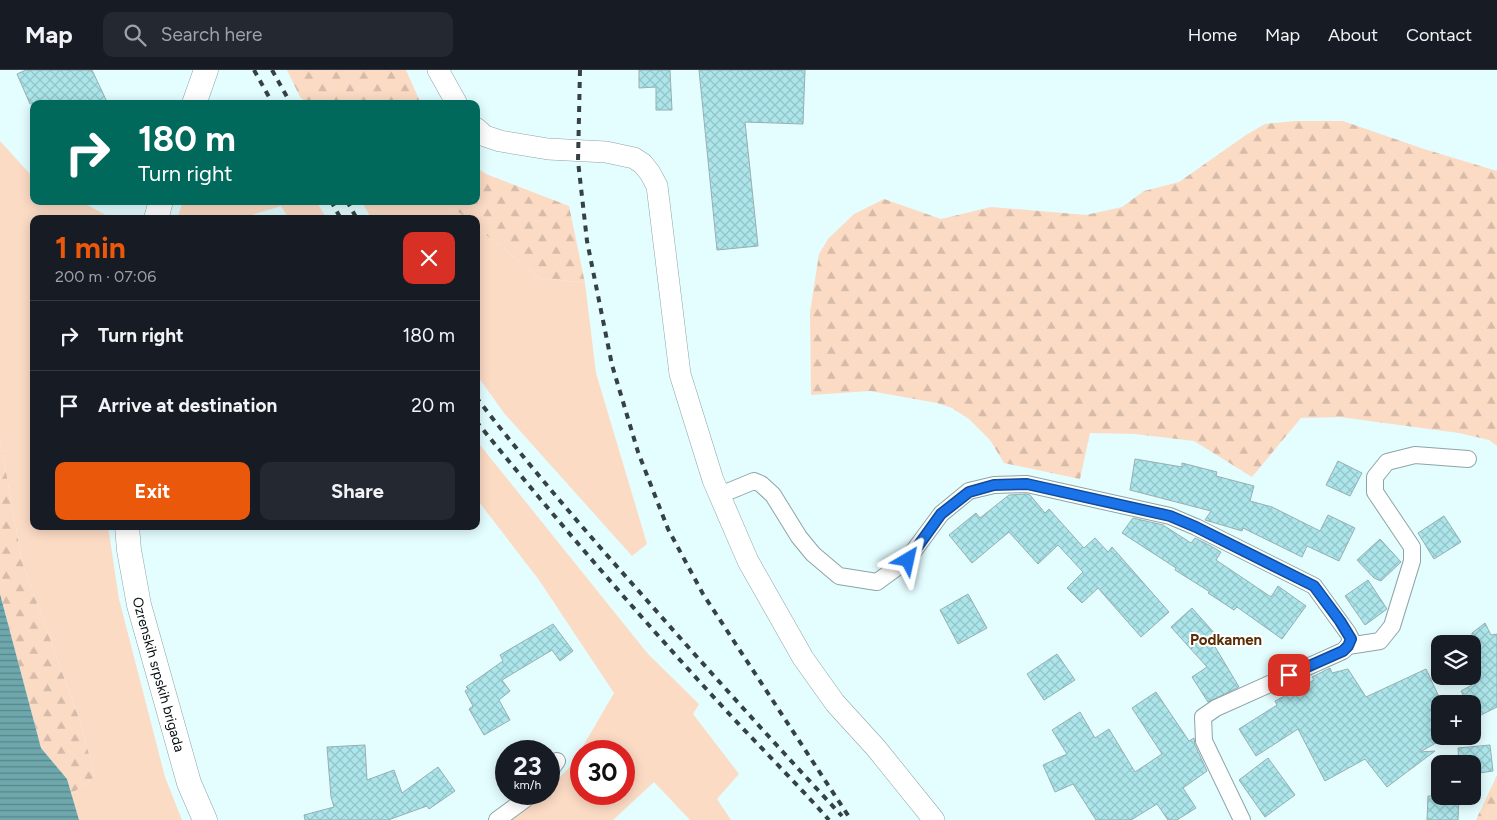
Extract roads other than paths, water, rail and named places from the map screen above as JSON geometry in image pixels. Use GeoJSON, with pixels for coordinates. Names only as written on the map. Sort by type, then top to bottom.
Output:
{"type":"FeatureCollection","features":[{"type":"Feature","properties":{"kind":"main road"},"geometry":{"type":"LineString","coordinates":[[195,100],[206,70]]}},
{"type":"Feature","properties":{"kind":"main road","name":"Ozrenskih srpskih brigada"},"geometry":{"type":"LineString","coordinates":[[127,530],[139,605],[189,783],[204,820]]}},
{"type":"Feature","properties":{"kind":"street"},"geometry":{"type":"LineString","coordinates":[[438,70],[455,100]]}},
{"type":"Feature","properties":{"kind":"street"},"geometry":{"type":"LineString","coordinates":[[480,132],[485,136],[500,141],[548,149],[606,152],[634,158],[643,164],[650,173],[657,186],[680,374],[713,480],[748,561],[803,658],[835,703],[876,748],[934,820]]}},
{"type":"Feature","properties":{"kind":"street"},"geometry":{"type":"LineString","coordinates":[[1348,646],[1380,641],[1392,626],[1412,560],[1412,547],[1375,492],[1375,476],[1387,462],[1415,455],[1468,459]]}},
{"type":"Feature","properties":{"kind":"street"},"geometry":{"type":"LineString","coordinates":[[720,495],[754,481],[761,484],[773,495],[799,537],[813,554],[839,576],[877,582],[908,560],[941,514],[969,492],[994,485],[1027,484],[1170,516],[1314,586],[1348,633],[1351,639],[1348,646],[1343,651],[1216,708],[1203,718],[1204,741],[1242,820]]}},
{"type":"Feature","properties":{"kind":"street"},"geometry":{"type":"LineString","coordinates":[[497,820],[517,805]]}},
{"type":"Feature","properties":{"kind":"water"},"geometry":{"type":"Polygon","coordinates":[[[0,594],[41,748],[67,779],[79,820],[0,820],[0,594]]]}},
{"type":"Feature","properties":{"kind":"railway"},"geometry":{"type":"LineString","coordinates":[[254,70],[271,100]]}},
{"type":"Feature","properties":{"kind":"railway"},"geometry":{"type":"LineString","coordinates":[[272,70],[289,100]]}},
{"type":"Feature","properties":{"kind":"railway"},"geometry":{"type":"LineString","coordinates":[[580,70],[578,161],[587,241],[612,365],[638,452],[668,529],[703,594],[851,820]]}},
{"type":"Feature","properties":{"kind":"railway"},"geometry":{"type":"LineString","coordinates":[[333,205],[339,215]]}},
{"type":"Feature","properties":{"kind":"railway"},"geometry":{"type":"LineString","coordinates":[[349,205],[355,215]]}},
{"type":"Feature","properties":{"kind":"railway"},"geometry":{"type":"LineString","coordinates":[[480,402],[601,548],[842,816]]}},
{"type":"Feature","properties":{"kind":"railway"},"geometry":{"type":"LineString","coordinates":[[480,426],[634,608],[733,718],[829,820]]}},
{"type":"Feature","properties":{"kind":"district","name":"Podkamen"},"geometry":{"type":"Point","coordinates":[1226,640]}}]}
